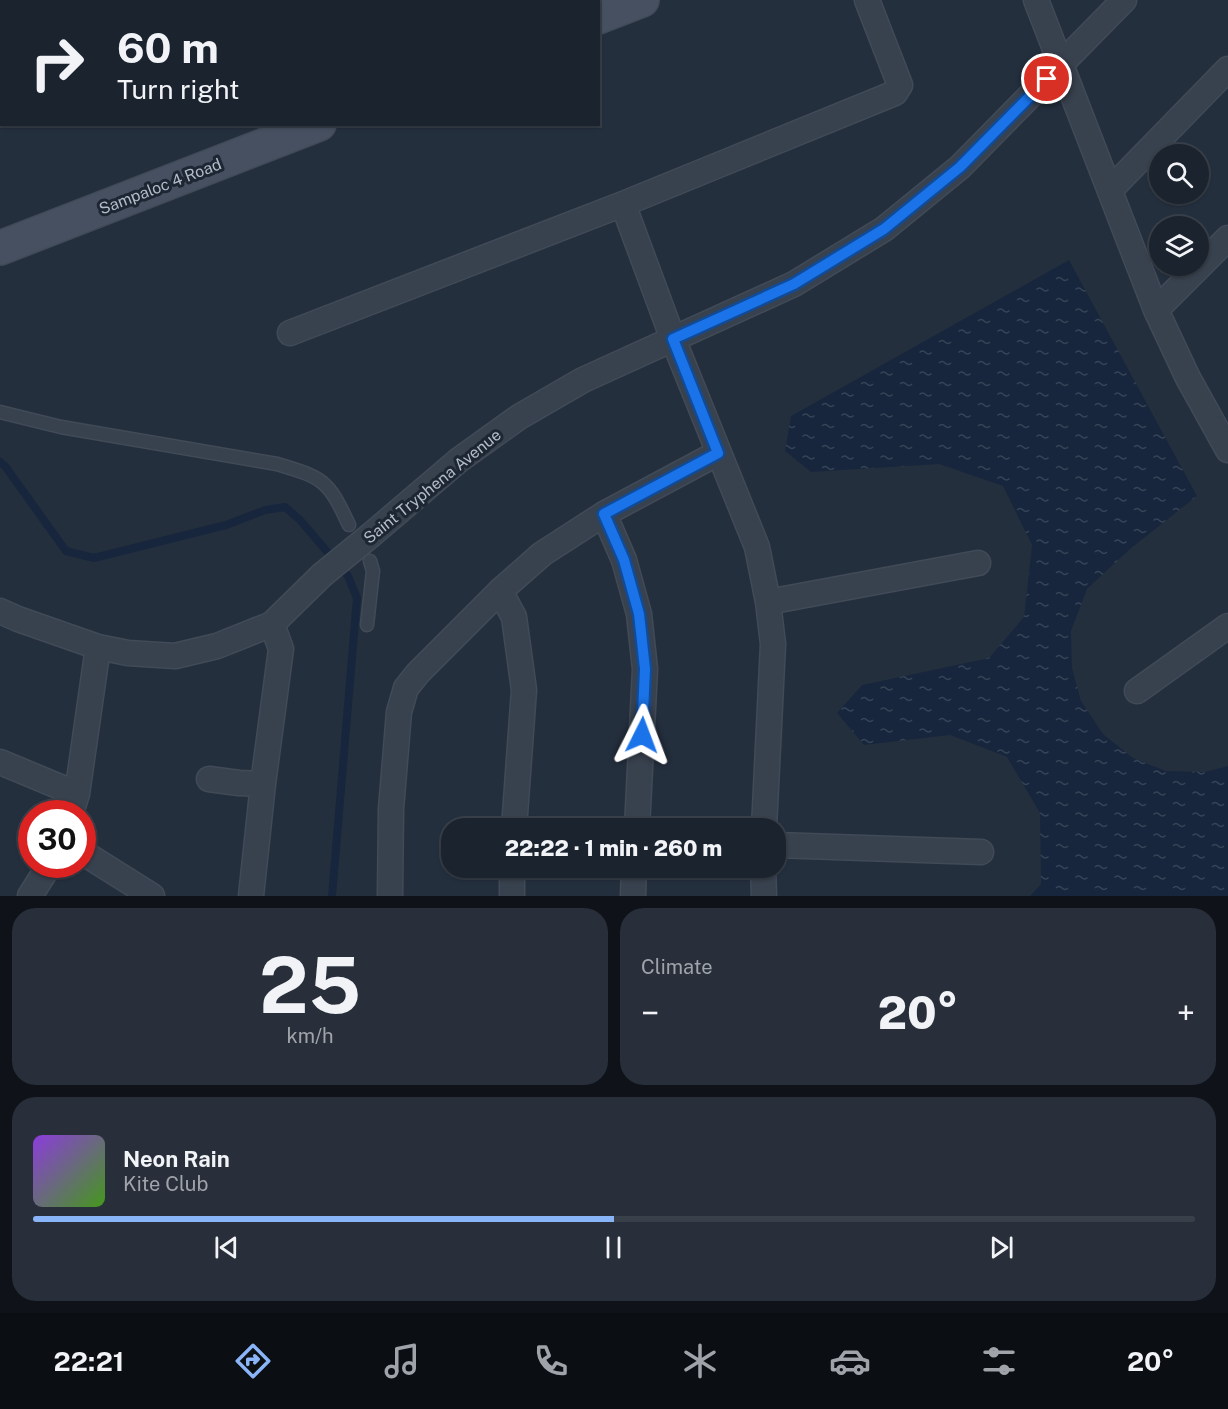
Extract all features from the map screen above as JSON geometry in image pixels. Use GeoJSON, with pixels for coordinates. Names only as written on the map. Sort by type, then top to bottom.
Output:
{"type":"FeatureCollection","features":[{"type":"Feature","properties":{"kind":"street"},"geometry":{"type":"LineString","coordinates":[[600,16],[642,0]]}},
{"type":"Feature","properties":{"kind":"street"},"geometry":{"type":"LineString","coordinates":[[290,333],[622,204],[896,93],[900,85],[867,0]]}},
{"type":"Feature","properties":{"kind":"street"},"geometry":{"type":"LineString","coordinates":[[1036,0],[1156,310],[1188,378],[1228,450]]}},
{"type":"Feature","properties":{"kind":"street","name":"Saint Tryphena Avenue"},"geometry":{"type":"LineString","coordinates":[[0,611],[98,647],[128,653],[175,656],[217,646],[272,624],[322,575],[459,460],[519,417],[583,380],[794,284],[884,229],[960,167],[1124,0]]}},
{"type":"Feature","properties":{"kind":"street"},"geometry":{"type":"LineString","coordinates":[[1110,190],[1228,69]]}},
{"type":"Feature","properties":{"kind":"street","name":"Sampaloc 4 Road"},"geometry":{"type":"LineString","coordinates":[[0,248],[314,126]]}},
{"type":"Feature","properties":{"kind":"street"},"geometry":{"type":"LineString","coordinates":[[622,204],[673,339],[757,547],[768,602],[773,644],[764,818]]}},
{"type":"Feature","properties":{"kind":"street"},"geometry":{"type":"LineString","coordinates":[[1156,310],[1228,238]]}},
{"type":"Feature","properties":{"kind":"street"},"geometry":{"type":"LineString","coordinates":[[390,896],[391,809],[399,712],[406,688],[418,673],[500,591],[543,554],[604,514],[718,453]]}},
{"type":"Feature","properties":{"kind":"street"},"geometry":{"type":"LineString","coordinates":[[604,514],[624,560],[639,614],[645,669],[638,818]]}},
{"type":"Feature","properties":{"kind":"street"},"geometry":{"type":"LineString","coordinates":[[768,602],[978,563]]}},
{"type":"Feature","properties":{"kind":"street"},"geometry":{"type":"LineString","coordinates":[[500,591],[514,617],[524,690],[515,818]]}},
{"type":"Feature","properties":{"kind":"street"},"geometry":{"type":"LineString","coordinates":[[251,896],[281,649],[272,624]]}},
{"type":"Feature","properties":{"kind":"street"},"geometry":{"type":"LineString","coordinates":[[1137,691],[1228,626]]}},
{"type":"Feature","properties":{"kind":"street"},"geometry":{"type":"LineString","coordinates":[[74,800],[98,647]]}},
{"type":"Feature","properties":{"kind":"street"},"geometry":{"type":"LineString","coordinates":[[0,762],[69,800]]}},
{"type":"Feature","properties":{"kind":"street"},"geometry":{"type":"LineString","coordinates":[[209,779],[239,783],[264,783]]}},
{"type":"Feature","properties":{"kind":"street"},"geometry":{"type":"LineString","coordinates":[[786,845],[981,852]]}},
{"type":"Feature","properties":{"kind":"street"},"geometry":{"type":"LineString","coordinates":[[96,861],[152,896]]}},
{"type":"Feature","properties":{"kind":"street"},"geometry":{"type":"LineString","coordinates":[[30,896],[41,878]]}},
{"type":"Feature","properties":{"kind":"street"},"geometry":{"type":"LineString","coordinates":[[512,878],[512,896]]}},
{"type":"Feature","properties":{"kind":"street"},"geometry":{"type":"LineString","coordinates":[[633,896],[634,878]]}},
{"type":"Feature","properties":{"kind":"street"},"geometry":{"type":"LineString","coordinates":[[763,878],[764,896]]}},
{"type":"Feature","properties":{"kind":"lane"},"geometry":{"type":"LineString","coordinates":[[0,412],[61,428],[277,464],[307,473],[321,480],[331,489],[349,525]]}},
{"type":"Feature","properties":{"kind":"lane"},"geometry":{"type":"LineString","coordinates":[[366,625],[373,571],[370,561]]}},
{"type":"Feature","properties":{"kind":"water"},"geometry":{"type":"Polygon","coordinates":[[[1069,260],[1197,496],[1130,549],[1087,589],[1071,631],[1072,668],[1081,701],[1103,734],[1133,758],[1166,771],[1205,772],[1228,766],[1228,896],[1030,896],[1041,884],[1040,813],[1007,757],[950,735],[864,745],[837,713],[862,685],[989,658],[1024,617],[1032,545],[1003,486],[939,464],[811,472],[785,451],[791,416],[1069,260]]]}},
{"type":"Feature","properties":{"kind":"waterway"},"geometry":{"type":"LineString","coordinates":[[0,462],[66,551],[94,558],[226,525],[265,510],[285,507],[300,520],[348,576],[357,598],[332,896]]}},
{"type":"Feature","properties":{"kind":"route"},"geometry":{"type":"LineString","coordinates":[[642,735],[645,669],[639,614],[624,560],[604,514],[718,453],[673,339],[794,284],[884,229],[960,167],[1047,79]]}}]}
